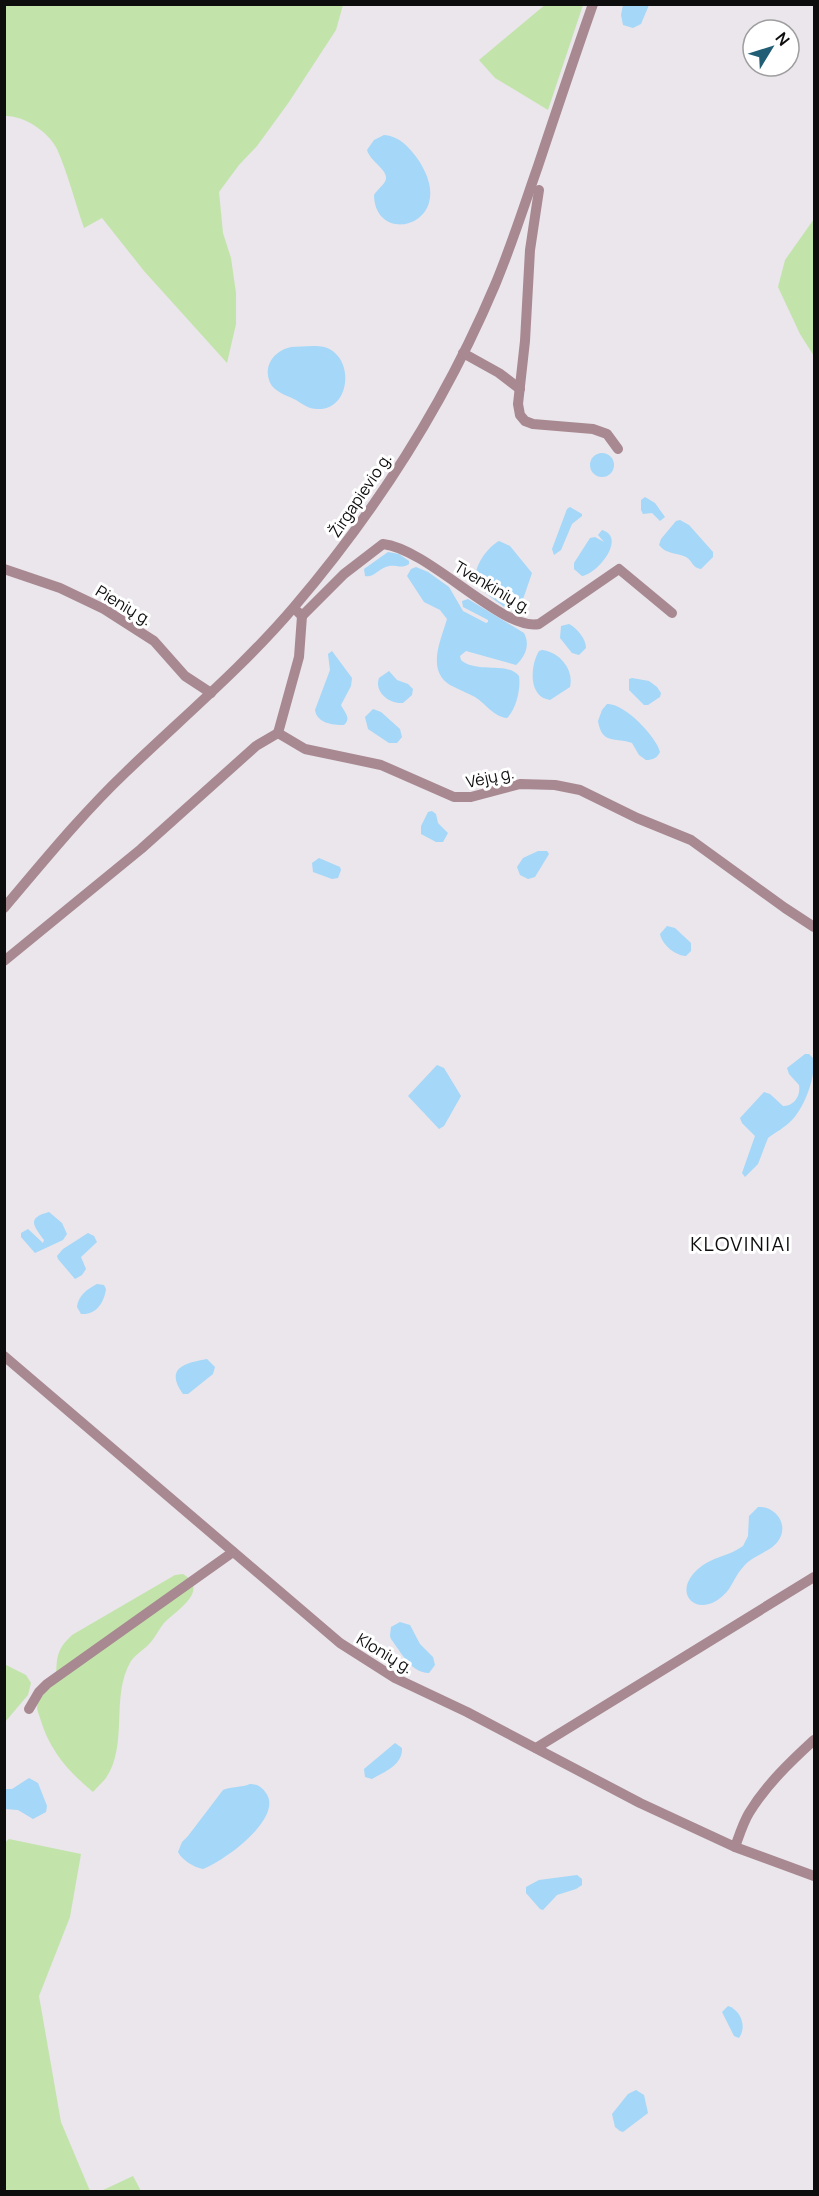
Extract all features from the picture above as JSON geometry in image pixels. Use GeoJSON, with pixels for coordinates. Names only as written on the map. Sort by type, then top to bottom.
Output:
{"type":"FeatureCollection","features":[{"type":"Feature","properties":{"kind":"street","name":"Žirgapievio g."},"geometry":{"type":"LineString","coordinates":[[4,908],[52,851],[123,774],[298,612],[385,486],[438,400],[491,294],[510,246],[593,4]]}},
{"type":"Feature","properties":{"kind":"street"},"geometry":{"type":"LineString","coordinates":[[539,190],[530,250],[525,341],[518,404],[520,415],[525,421],[533,424],[593,429],[607,434],[618,449]]}},
{"type":"Feature","properties":{"kind":"street"},"geometry":{"type":"LineString","coordinates":[[463,353],[499,373],[520,389]]}},
{"type":"Feature","properties":{"kind":"street","name":"Tvenkinių g."},"geometry":{"type":"LineString","coordinates":[[298,612],[382,544],[395,546],[419,558],[482,601],[515,621],[530,626],[539,624],[619,569],[672,613]]}},
{"type":"Feature","properties":{"kind":"street","name":"Pienių g."},"geometry":{"type":"LineString","coordinates":[[4,569],[60,588],[104,609],[154,641],[185,676],[211,693]]}},
{"type":"Feature","properties":{"kind":"street"},"geometry":{"type":"LineString","coordinates":[[6,958],[141,849],[256,746],[278,733],[299,657],[298,612]]}},
{"type":"Feature","properties":{"kind":"street","name":"Vėjų g."},"geometry":{"type":"LineString","coordinates":[[278,733],[305,748],[381,765],[454,797],[471,797],[520,784],[555,785],[580,790],[692,840],[814,927]]}},
{"type":"Feature","properties":{"kind":"street","name":"Klonių g."},"geometry":{"type":"LineString","coordinates":[[4,1356],[340,1643],[395,1678],[640,1803],[735,1847],[814,1876]]}},
{"type":"Feature","properties":{"kind":"street"},"geometry":{"type":"LineString","coordinates":[[29,1709],[39,1692],[47,1684],[233,1552]]}},
{"type":"Feature","properties":{"kind":"street"},"geometry":{"type":"LineString","coordinates":[[536,1748],[814,1577]]}},
{"type":"Feature","properties":{"kind":"street"},"geometry":{"type":"LineString","coordinates":[[735,1847],[748,1815],[766,1789],[790,1761],[814,1740]]}},
{"type":"Feature","properties":{"kind":"green space"},"geometry":{"type":"Polygon","coordinates":[[[5,4],[343,5],[336,30],[289,102],[219,192],[223,233],[231,258],[236,293],[236,324],[227,363],[144,271],[102,218],[84,228],[61,159],[48,137],[35,126],[20,118],[5,116],[5,4]]]}},
{"type":"Feature","properties":{"kind":"green space"},"geometry":{"type":"Polygon","coordinates":[[[546,4],[583,5],[548,110],[495,78],[479,60],[546,4]]]}},
{"type":"Feature","properties":{"kind":"green space"},"geometry":{"type":"Polygon","coordinates":[[[814,219],[814,356],[800,334],[778,287],[785,260],[814,219]]]}},
{"type":"Feature","properties":{"kind":"green space"},"geometry":{"type":"Polygon","coordinates":[[[183,1574],[191,1580],[192,1594],[182,1607],[164,1623],[151,1642],[131,1661],[121,1689],[117,1750],[113,1765],[106,1778],[93,1792],[68,1769],[55,1751],[37,1710],[38,1703],[56,1681],[58,1656],[62,1646],[72,1635],[175,1575],[183,1574]]]}},
{"type":"Feature","properties":{"kind":"green space"},"geometry":{"type":"Polygon","coordinates":[[[4,1664],[26,1675],[31,1683],[28,1695],[5,1722],[4,1664]]]}},
{"type":"Feature","properties":{"kind":"green space"},"geometry":{"type":"Polygon","coordinates":[[[9,1839],[81,1854],[70,1917],[39,1996],[61,2122],[90,2191],[5,2191],[4,1843],[9,1839]]]}},
{"type":"Feature","properties":{"kind":"green space"},"geometry":{"type":"Polygon","coordinates":[[[133,2176],[141,2191],[101,2191],[133,2176]]]}},
{"type":"Feature","properties":{"kind":"water"},"geometry":{"type":"Polygon","coordinates":[[[623,5],[649,5],[641,24],[633,28],[623,25],[621,15],[623,5]]]}},
{"type":"Feature","properties":{"kind":"water"},"geometry":{"type":"Polygon","coordinates":[[[384,135],[394,137],[407,146],[417,158],[428,181],[430,199],[424,213],[413,222],[400,224],[388,221],[378,212],[374,195],[384,183],[386,176],[367,150],[374,140],[384,135]]]}},
{"type":"Feature","properties":{"kind":"water"},"geometry":{"type":"Polygon","coordinates":[[[291,347],[324,347],[334,352],[341,360],[345,371],[343,392],[329,407],[311,408],[272,386],[268,367],[274,356],[291,347]]]}},
{"type":"Feature","properties":{"kind":"water"},"geometry":{"type":"Polygon","coordinates":[[[602,453],[611,456],[614,465],[611,474],[602,477],[593,474],[590,465],[593,456],[602,453]]]}},
{"type":"Feature","properties":{"kind":"water"},"geometry":{"type":"Polygon","coordinates":[[[645,497],[655,503],[665,517],[660,521],[652,513],[643,514],[641,500],[645,497]]]}},
{"type":"Feature","properties":{"kind":"water"},"geometry":{"type":"Polygon","coordinates":[[[570,507],[582,516],[572,524],[561,550],[554,555],[552,549],[567,509],[570,507]]]}},
{"type":"Feature","properties":{"kind":"water"},"geometry":{"type":"Polygon","coordinates":[[[680,520],[689,525],[713,552],[713,557],[701,569],[686,557],[668,552],[659,545],[661,539],[676,521],[680,520]]]}},
{"type":"Feature","properties":{"kind":"water"},"geometry":{"type":"Polygon","coordinates":[[[602,530],[609,534],[612,540],[611,547],[595,569],[582,576],[574,569],[574,563],[590,538],[595,537],[604,542],[598,535],[602,530]]]}},
{"type":"Feature","properties":{"kind":"water"},"geometry":{"type":"Polygon","coordinates":[[[499,541],[510,546],[532,573],[521,605],[517,610],[508,609],[496,601],[478,585],[476,580],[481,560],[499,541]]]}},
{"type":"Feature","properties":{"kind":"water"},"geometry":{"type":"Polygon","coordinates":[[[388,552],[399,554],[409,561],[409,564],[402,567],[389,566],[371,576],[365,576],[364,569],[388,552]]]}},
{"type":"Feature","properties":{"kind":"water"},"geometry":{"type":"Polygon","coordinates":[[[416,567],[428,572],[449,587],[463,611],[488,622],[463,607],[462,601],[468,599],[524,633],[527,641],[526,650],[516,665],[466,651],[460,656],[461,660],[468,664],[507,669],[519,676],[517,698],[507,718],[498,715],[475,697],[443,679],[437,663],[437,654],[447,619],[440,610],[424,602],[407,576],[411,569],[416,567]]]}},
{"type":"Feature","properties":{"kind":"water"},"geometry":{"type":"Polygon","coordinates":[[[569,624],[578,631],[584,641],[586,648],[579,655],[572,653],[560,638],[561,626],[569,624]]]}},
{"type":"Feature","properties":{"kind":"water"},"geometry":{"type":"Polygon","coordinates":[[[332,651],[352,678],[351,686],[341,705],[347,715],[344,725],[330,724],[322,720],[315,710],[330,670],[328,654],[332,651]]]}},
{"type":"Feature","properties":{"kind":"water"},"geometry":{"type":"Polygon","coordinates":[[[539,651],[549,651],[560,658],[570,674],[570,687],[550,700],[543,698],[534,687],[534,665],[539,651]]]}},
{"type":"Feature","properties":{"kind":"water"},"geometry":{"type":"Polygon","coordinates":[[[389,671],[397,680],[408,684],[413,689],[412,695],[403,703],[388,699],[379,688],[379,678],[389,671]]]}},
{"type":"Feature","properties":{"kind":"water"},"geometry":{"type":"Polygon","coordinates":[[[629,679],[649,681],[657,687],[661,693],[660,697],[644,705],[629,690],[629,679]]]}},
{"type":"Feature","properties":{"kind":"water"},"geometry":{"type":"Polygon","coordinates":[[[607,704],[614,705],[630,714],[646,730],[658,746],[660,752],[656,757],[646,760],[639,755],[632,743],[610,739],[603,734],[598,721],[607,704]]]}},
{"type":"Feature","properties":{"kind":"water"},"geometry":{"type":"Polygon","coordinates":[[[373,709],[381,712],[400,729],[402,737],[397,743],[389,743],[368,729],[365,717],[373,709]]]}},
{"type":"Feature","properties":{"kind":"water"},"geometry":{"type":"Polygon","coordinates":[[[432,811],[436,814],[438,823],[448,833],[443,842],[436,842],[421,834],[421,826],[428,812],[432,811]]]}},
{"type":"Feature","properties":{"kind":"water"},"geometry":{"type":"Polygon","coordinates":[[[538,851],[547,851],[549,854],[535,877],[528,879],[520,875],[517,867],[523,858],[538,851]]]}},
{"type":"Feature","properties":{"kind":"water"},"geometry":{"type":"Polygon","coordinates":[[[319,858],[340,867],[338,878],[332,879],[313,872],[312,863],[319,858]]]}},
{"type":"Feature","properties":{"kind":"water"},"geometry":{"type":"Polygon","coordinates":[[[667,926],[675,928],[691,943],[691,951],[686,956],[666,946],[660,934],[667,926]]]}},
{"type":"Feature","properties":{"kind":"water"},"geometry":{"type":"Polygon","coordinates":[[[805,1054],[809,1054],[814,1059],[813,1075],[805,1100],[791,1121],[768,1138],[758,1164],[745,1177],[742,1173],[755,1136],[740,1118],[764,1092],[770,1094],[783,1106],[796,1100],[799,1085],[789,1074],[787,1068],[805,1054]]]}},
{"type":"Feature","properties":{"kind":"water"},"geometry":{"type":"Polygon","coordinates":[[[437,1065],[444,1068],[461,1096],[444,1126],[439,1129],[408,1096],[437,1065]]]}},
{"type":"Feature","properties":{"kind":"water"},"geometry":{"type":"Polygon","coordinates":[[[49,1212],[62,1223],[67,1234],[63,1240],[35,1253],[21,1237],[21,1233],[28,1229],[43,1243],[44,1240],[34,1223],[37,1217],[49,1212]]]}},
{"type":"Feature","properties":{"kind":"water"},"geometry":{"type":"Polygon","coordinates":[[[88,1233],[94,1236],[97,1242],[81,1257],[86,1269],[75,1279],[57,1256],[63,1249],[88,1233]]]}},
{"type":"Feature","properties":{"kind":"water"},"geometry":{"type":"Polygon","coordinates":[[[97,1284],[104,1285],[106,1289],[101,1303],[95,1310],[81,1314],[77,1307],[79,1299],[97,1284]]]}},
{"type":"Feature","properties":{"kind":"water"},"geometry":{"type":"Polygon","coordinates":[[[207,1359],[215,1367],[213,1374],[188,1394],[183,1394],[176,1378],[177,1372],[185,1365],[207,1359]]]}},
{"type":"Feature","properties":{"kind":"water"},"geometry":{"type":"Polygon","coordinates":[[[758,1507],[774,1512],[781,1521],[782,1532],[777,1543],[748,1562],[719,1599],[700,1605],[692,1602],[687,1588],[690,1579],[703,1565],[743,1546],[748,1536],[749,1516],[758,1507]]]}},
{"type":"Feature","properties":{"kind":"water"},"geometry":{"type":"Polygon","coordinates":[[[400,1622],[410,1625],[420,1644],[433,1657],[435,1665],[429,1673],[412,1666],[391,1639],[391,1627],[400,1622]]]}},
{"type":"Feature","properties":{"kind":"water"},"geometry":{"type":"Polygon","coordinates":[[[395,1743],[402,1748],[396,1763],[372,1779],[365,1777],[364,1769],[395,1743]]]}},
{"type":"Feature","properties":{"kind":"water"},"geometry":{"type":"Polygon","coordinates":[[[29,1778],[38,1783],[47,1806],[46,1812],[33,1819],[18,1810],[5,1809],[5,1789],[12,1789],[29,1778]]]}},
{"type":"Feature","properties":{"kind":"water"},"geometry":{"type":"Polygon","coordinates":[[[250,1784],[263,1789],[269,1803],[267,1814],[260,1826],[237,1848],[203,1869],[185,1860],[178,1852],[182,1842],[223,1790],[250,1784]]]}},
{"type":"Feature","properties":{"kind":"water"},"geometry":{"type":"Polygon","coordinates":[[[577,1875],[582,1879],[582,1885],[557,1895],[543,1910],[526,1893],[526,1887],[539,1880],[577,1875]]]}},
{"type":"Feature","properties":{"kind":"water"},"geometry":{"type":"Polygon","coordinates":[[[728,2006],[736,2011],[741,2019],[742,2029],[739,2038],[734,2036],[722,2012],[728,2006]]]}},
{"type":"Feature","properties":{"kind":"water"},"geometry":{"type":"Polygon","coordinates":[[[636,2090],[644,2095],[648,2113],[623,2132],[620,2131],[615,2127],[612,2114],[628,2094],[636,2090]]]}},
{"type":"Feature","properties":{"kind":"district","name":"KLOVINIAI"},"geometry":{"type":"Point","coordinates":[741,1243]}}]}
